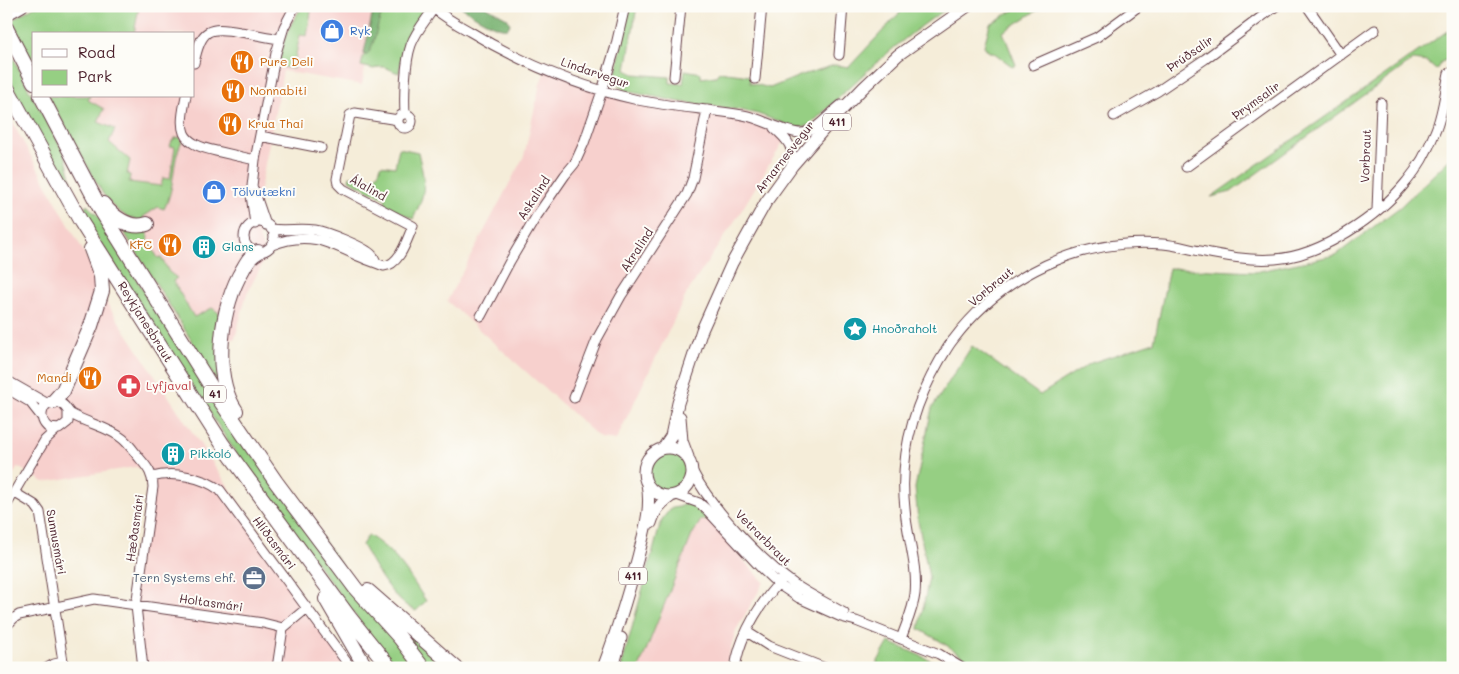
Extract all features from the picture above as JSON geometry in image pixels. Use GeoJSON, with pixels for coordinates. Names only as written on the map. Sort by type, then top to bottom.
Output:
{"type":"FeatureCollection","features":[{"type":"Feature","properties":{"kind":"highway"},"geometry":{"type":"LineString","coordinates":[[6,28],[32,78]]}},
{"type":"Feature","properties":{"kind":"highway","name":"Reykjanesbraut"},"geometry":{"type":"LineString","coordinates":[[6,86],[81,222],[223,445],[296,547],[390,668]]}},
{"type":"Feature","properties":{"kind":"highway","name":"Reykjanesbraut"},"geometry":{"type":"LineString","coordinates":[[42,98],[116,237],[189,354],[261,460],[325,548],[356,589],[400,638],[423,668]]}},
{"type":"Feature","properties":{"kind":"highway"},"geometry":{"type":"LineString","coordinates":[[87,185],[113,215],[130,224],[140,226],[147,224]]}},
{"type":"Feature","properties":{"kind":"highway"},"geometry":{"type":"LineString","coordinates":[[50,403],[63,391],[90,326],[102,291],[101,276],[81,222]]}},
{"type":"Feature","properties":{"kind":"highway"},"geometry":{"type":"LineString","coordinates":[[258,252],[251,256],[235,283],[230,296],[224,323],[221,364],[226,392],[233,407],[248,429],[261,460]]}},
{"type":"Feature","properties":{"kind":"highway"},"geometry":{"type":"LineString","coordinates":[[296,547],[366,668]]}},
{"type":"Feature","properties":{"kind":"highway"},"geometry":{"type":"LineString","coordinates":[[325,548],[371,593],[456,668]]}},
{"type":"Feature","properties":{"kind":"main road"},"geometry":{"type":"LineString","coordinates":[[6,15],[22,6]]}},
{"type":"Feature","properties":{"kind":"main road","name":"Arnarnesvegur"},"geometry":{"type":"LineString","coordinates":[[663,448],[671,436],[678,403],[702,330],[728,272],[766,202],[792,166],[863,88],[898,55],[968,6]]}},
{"type":"Feature","properties":{"kind":"main road","name":"Arnarnesvegur"},"geometry":{"type":"LineString","coordinates":[[749,234],[795,172],[836,123],[867,91],[942,25]]}},
{"type":"Feature","properties":{"kind":"main road","name":"Arnarnesvegur"},"geometry":{"type":"LineString","coordinates":[[682,392],[680,430],[688,458]]}},
{"type":"Feature","properties":{"kind":"main road"},"geometry":{"type":"LineString","coordinates":[[663,448],[677,450],[688,458]]}},
{"type":"Feature","properties":{"kind":"main road","name":"411"},"geometry":{"type":"LineString","coordinates":[[603,668],[624,610],[646,523],[649,502],[644,476],[646,463],[654,453],[663,448]]}},
{"type":"Feature","properties":{"kind":"main road","name":"411"},"geometry":{"type":"LineString","coordinates":[[613,668],[653,517],[661,502],[684,491],[690,485],[693,472],[688,458]]}},
{"type":"Feature","properties":{"kind":"main road"},"geometry":{"type":"LineString","coordinates":[[647,484],[657,494],[673,496]]}},
{"type":"Feature","properties":{"kind":"street"},"geometry":{"type":"LineString","coordinates":[[255,224],[251,195],[255,160],[280,40],[287,19],[295,6]]}},
{"type":"Feature","properties":{"kind":"street","name":"Askalind"},"geometry":{"type":"LineString","coordinates":[[481,316],[536,217],[564,175],[575,164],[602,91],[626,6]]}},
{"type":"Feature","properties":{"kind":"street"},"geometry":{"type":"LineString","coordinates":[[674,77],[681,6]]}},
{"type":"Feature","properties":{"kind":"street"},"geometry":{"type":"LineString","coordinates":[[755,79],[762,6]]}},
{"type":"Feature","properties":{"kind":"street"},"geometry":{"type":"LineString","coordinates":[[839,55],[843,6]]}},
{"type":"Feature","properties":{"kind":"street"},"geometry":{"type":"LineString","coordinates":[[1033,65],[1097,37],[1139,6]]}},
{"type":"Feature","properties":{"kind":"street","name":"Þrúðsalir"},"geometry":{"type":"LineString","coordinates":[[1114,116],[1206,59],[1276,6]]}},
{"type":"Feature","properties":{"kind":"street"},"geometry":{"type":"LineString","coordinates":[[1307,6],[1341,55]]}},
{"type":"Feature","properties":{"kind":"street","name":"Lindarvegur"},"geometry":{"type":"LineString","coordinates":[[433,7],[472,33],[506,52],[602,91],[640,100],[745,115],[793,132],[802,133],[809,131],[863,88]]}},
{"type":"Feature","properties":{"kind":"street","name":"Álalind"},"geometry":{"type":"LineString","coordinates":[[376,262],[384,266],[394,262],[413,226],[342,189],[338,184],[337,176],[350,115],[355,113],[402,117],[411,46],[433,7]]}},
{"type":"Feature","properties":{"kind":"street"},"geometry":{"type":"LineString","coordinates":[[195,59],[199,43],[205,34],[215,29],[280,40]]}},
{"type":"Feature","properties":{"kind":"street","name":"Þrymsalir"},"geometry":{"type":"LineString","coordinates":[[1186,167],[1375,30]]}},
{"type":"Feature","properties":{"kind":"street","name":"Vorbraut"},"geometry":{"type":"LineString","coordinates":[[901,639],[912,608],[915,591],[914,570],[904,507],[905,464],[913,418],[926,384],[952,340],[987,304],[1015,281],[1040,266],[1106,246],[1134,243],[1162,244],[1226,256],[1276,259],[1309,251],[1331,241],[1363,222],[1377,210],[1406,183],[1420,164],[1436,130],[1449,72]]}},
{"type":"Feature","properties":{"kind":"street"},"geometry":{"type":"LineString","coordinates":[[186,98],[182,125],[190,142],[201,148],[255,160]]}},
{"type":"Feature","properties":{"kind":"street","name":"Vorbraut"},"geometry":{"type":"LineString","coordinates":[[1377,210],[1381,102]]}},
{"type":"Feature","properties":{"kind":"street","name":"Akralind"},"geometry":{"type":"LineString","coordinates":[[574,398],[591,353],[621,296],[687,194],[706,110]]}},
{"type":"Feature","properties":{"kind":"street","name":"Lindarvegur"},"geometry":{"type":"LineString","coordinates":[[766,122],[788,140],[794,156],[792,166]]}},
{"type":"Feature","properties":{"kind":"street"},"geometry":{"type":"LineString","coordinates":[[260,136],[321,148]]}},
{"type":"Feature","properties":{"kind":"street"},"geometry":{"type":"LineString","coordinates":[[252,186],[274,237],[272,245]]}},
{"type":"Feature","properties":{"kind":"street"},"geometry":{"type":"LineString","coordinates":[[255,224],[286,231],[312,230],[330,234],[363,249],[372,255],[376,262],[358,256],[329,242],[309,238],[282,241],[264,251],[258,252],[248,247],[245,239],[248,228],[255,224]]}},
{"type":"Feature","properties":{"kind":"street"},"geometry":{"type":"LineString","coordinates":[[6,380],[50,403],[60,403],[68,412],[122,438],[145,465],[152,477]]}},
{"type":"Feature","properties":{"kind":"street"},"geometry":{"type":"LineString","coordinates":[[6,388],[30,402],[41,416],[46,426],[45,440]]}},
{"type":"Feature","properties":{"kind":"street"},"geometry":{"type":"LineString","coordinates":[[41,416],[43,409],[50,403]]}},
{"type":"Feature","properties":{"kind":"street"},"geometry":{"type":"LineString","coordinates":[[66,425],[69,419],[68,412]]}},
{"type":"Feature","properties":{"kind":"street"},"geometry":{"type":"LineString","coordinates":[[6,506],[45,440],[56,430],[66,425],[75,422],[89,423]]}},
{"type":"Feature","properties":{"kind":"street"},"geometry":{"type":"LineString","coordinates":[[46,426],[56,430]]}},
{"type":"Feature","properties":{"kind":"street","name":"Vetrarbraut"},"geometry":{"type":"LineString","coordinates":[[693,472],[697,481],[720,512],[767,562],[781,580]]}},
{"type":"Feature","properties":{"kind":"street","name":"Hlíðasmári"},"geometry":{"type":"LineString","coordinates":[[152,477],[163,475],[188,477],[203,480],[220,490],[351,668]]}},
{"type":"Feature","properties":{"kind":"street","name":"Hæðasmári"},"geometry":{"type":"LineString","coordinates":[[143,668],[136,606],[153,487],[152,477]]}},
{"type":"Feature","properties":{"kind":"street","name":"Sunnusmári"},"geometry":{"type":"LineString","coordinates":[[15,493],[35,505],[39,510],[64,665],[54,664],[47,668]]}},
{"type":"Feature","properties":{"kind":"street","name":"Vetrarbraut"},"geometry":{"type":"LineString","coordinates":[[673,496],[698,503],[706,509],[749,556],[813,605],[939,654],[962,668]]}},
{"type":"Feature","properties":{"kind":"street"},"geometry":{"type":"LineString","coordinates":[[736,668],[740,648],[748,632],[767,596],[781,580]]}},
{"type":"Feature","properties":{"kind":"street"},"geometry":{"type":"LineString","coordinates":[[6,626],[19,615],[94,599],[136,606]]}},
{"type":"Feature","properties":{"kind":"street","name":"Holtasmári"},"geometry":{"type":"LineString","coordinates":[[136,606],[263,623],[282,628]]}},
{"type":"Feature","properties":{"kind":"street"},"geometry":{"type":"LineString","coordinates":[[277,668],[282,628],[307,608]]}},
{"type":"Feature","properties":{"kind":"street"},"geometry":{"type":"LineString","coordinates":[[748,632],[769,646],[826,668]]}},
{"type":"Feature","properties":{"kind":"shaded area"},"geometry":{"type":"Polygon","coordinates":[[[52,6],[376,6],[362,85],[283,71],[260,190],[259,237],[266,257],[247,293],[235,338],[200,356],[121,231],[52,98],[195,98],[195,32],[32,33],[15,26],[52,6]]]}},
{"type":"Feature","properties":{"kind":"shaded area"},"geometry":{"type":"Polygon","coordinates":[[[547,65],[589,82],[634,95],[739,111],[792,127],[738,216],[687,293],[616,440],[600,438],[447,301],[524,156],[540,84],[547,65]]]}},
{"type":"Feature","properties":{"kind":"shaded area"},"geometry":{"type":"Polygon","coordinates":[[[6,111],[90,263],[98,290],[307,605],[346,668],[139,668],[132,628],[133,597],[150,486],[148,476],[143,469],[135,467],[44,482],[18,467],[6,485],[6,111]]]}},
{"type":"Feature","properties":{"kind":"shaded area"},"geometry":{"type":"Polygon","coordinates":[[[701,520],[711,520],[744,561],[764,582],[736,630],[725,668],[639,668],[692,535],[701,520]]]}},
{"type":"Feature","properties":{"kind":"green space"},"geometry":{"type":"Polygon","coordinates":[[[35,6],[139,6],[134,32],[32,32],[32,63],[12,20],[35,6]]]}},
{"type":"Feature","properties":{"kind":"green space"},"geometry":{"type":"Polygon","coordinates":[[[303,6],[312,6],[307,36],[300,35],[293,69],[278,66],[286,34],[303,6]]]}},
{"type":"Feature","properties":{"kind":"green space"},"geometry":{"type":"Polygon","coordinates":[[[374,6],[391,7],[384,11],[366,56],[364,53],[374,6]]]}},
{"type":"Feature","properties":{"kind":"green space"},"geometry":{"type":"Polygon","coordinates":[[[375,6],[421,6],[424,13],[410,33],[403,49],[399,73],[384,67],[374,69],[361,66],[375,6]]]}},
{"type":"Feature","properties":{"kind":"green space"},"geometry":{"type":"Polygon","coordinates":[[[460,6],[485,6],[507,18],[510,24],[508,28],[497,27],[460,6]]]}},
{"type":"Feature","properties":{"kind":"green space"},"geometry":{"type":"Polygon","coordinates":[[[629,6],[637,6],[626,70],[634,74],[670,77],[670,83],[683,84],[685,70],[701,73],[701,78],[716,76],[719,72],[750,76],[750,83],[770,88],[802,75],[835,65],[849,67],[906,6],[951,6],[895,47],[810,125],[796,128],[758,114],[740,110],[680,102],[626,91],[618,85],[615,79],[629,6]]]}},
{"type":"Feature","properties":{"kind":"green space"},"geometry":{"type":"Polygon","coordinates":[[[1021,6],[1044,6],[1003,32],[1016,65],[1013,67],[993,52],[989,52],[984,46],[990,24],[1021,6]]]}},
{"type":"Feature","properties":{"kind":"green space"},"geometry":{"type":"Polygon","coordinates":[[[1453,27],[1453,60],[1449,59],[1441,62],[1436,70],[1427,62],[1413,60],[1231,192],[1211,197],[1453,27]]]}},
{"type":"Feature","properties":{"kind":"green space"},"geometry":{"type":"Polygon","coordinates":[[[6,43],[32,98],[65,154],[72,182],[62,174],[27,114],[6,73],[6,43]]]}},
{"type":"Feature","properties":{"kind":"green space"},"geometry":{"type":"Polygon","coordinates":[[[49,98],[89,98],[88,100],[104,109],[98,122],[115,129],[109,142],[130,160],[127,174],[130,175],[129,182],[161,186],[163,178],[170,179],[175,147],[170,146],[175,138],[180,137],[182,141],[176,158],[168,201],[164,209],[158,207],[143,217],[145,222],[126,216],[112,205],[103,194],[49,98]]]}},
{"type":"Feature","properties":{"kind":"green space"},"geometry":{"type":"Polygon","coordinates":[[[399,148],[418,152],[422,172],[423,193],[413,219],[384,204],[386,199],[349,180],[350,176],[373,177],[377,175],[381,165],[395,167],[399,148]]]}},
{"type":"Feature","properties":{"kind":"green space"},"geometry":{"type":"Polygon","coordinates":[[[1453,156],[1453,668],[1172,668],[1164,664],[1107,668],[981,668],[919,629],[929,577],[918,521],[915,488],[932,408],[972,346],[1040,395],[1091,363],[1154,342],[1169,268],[1255,272],[1336,255],[1400,207],[1453,156]]]}},
{"type":"Feature","properties":{"kind":"green space"},"geometry":{"type":"Polygon","coordinates":[[[87,205],[100,218],[145,293],[416,668],[396,668],[243,464],[89,225],[85,206],[87,205]]]}},
{"type":"Feature","properties":{"kind":"green space"},"geometry":{"type":"Polygon","coordinates":[[[132,227],[148,232],[148,241],[158,258],[161,257],[169,272],[177,278],[173,281],[194,317],[212,308],[219,313],[222,320],[219,385],[124,232],[132,227]]]}},
{"type":"Feature","properties":{"kind":"green space"},"geometry":{"type":"Polygon","coordinates":[[[668,452],[682,458],[688,472],[682,486],[668,492],[654,486],[648,472],[654,458],[668,452]]]}},
{"type":"Feature","properties":{"kind":"green space"},"geometry":{"type":"Polygon","coordinates":[[[694,504],[711,520],[701,520],[692,535],[639,668],[621,668],[663,518],[671,508],[694,504]]]}},
{"type":"Feature","properties":{"kind":"green space"},"geometry":{"type":"Polygon","coordinates":[[[368,535],[394,556],[408,573],[426,601],[416,611],[407,606],[391,591],[378,573],[362,545],[368,535]]]}},
{"type":"Feature","properties":{"kind":"green space"},"geometry":{"type":"Polygon","coordinates":[[[372,596],[449,668],[426,668],[372,596]]]}},
{"type":"Feature","properties":{"kind":"green space"},"geometry":{"type":"Polygon","coordinates":[[[889,642],[937,663],[940,668],[874,668],[889,642]]]}},
{"type":"Feature","properties":{"kind":"place","name":"Ryk"},"geometry":{"type":"Point","coordinates":[332,31]}},
{"type":"Feature","properties":{"kind":"place","name":"Pure Deli"},"geometry":{"type":"Point","coordinates":[242,62]}},
{"type":"Feature","properties":{"kind":"place","name":"Nonnabiti"},"geometry":{"type":"Point","coordinates":[233,91]}},
{"type":"Feature","properties":{"kind":"place","name":"Krua Thai"},"geometry":{"type":"Point","coordinates":[230,124]}},
{"type":"Feature","properties":{"kind":"place","name":"Tölvutækni"},"geometry":{"type":"Point","coordinates":[214,192]}},
{"type":"Feature","properties":{"kind":"place","name":"KFC"},"geometry":{"type":"Point","coordinates":[170,245]}},
{"type":"Feature","properties":{"kind":"place","name":"Glans"},"geometry":{"type":"Point","coordinates":[204,247]}},
{"type":"Feature","properties":{"kind":"place","name":"Hnoðraholt"},"geometry":{"type":"Point","coordinates":[855,329]}},
{"type":"Feature","properties":{"kind":"place","name":"Mandi"},"geometry":{"type":"Point","coordinates":[90,378]}},
{"type":"Feature","properties":{"kind":"place","name":"Lyfjaval"},"geometry":{"type":"Point","coordinates":[129,386]}},
{"type":"Feature","properties":{"kind":"place","name":"Pikkoló"},"geometry":{"type":"Point","coordinates":[173,454]}},
{"type":"Feature","properties":{"kind":"place","name":"Tern Systems ehf."},"geometry":{"type":"Point","coordinates":[254,578]}}]}
